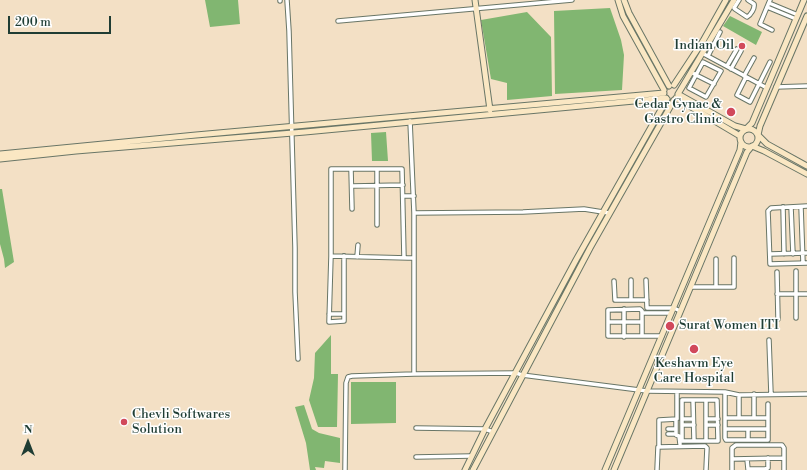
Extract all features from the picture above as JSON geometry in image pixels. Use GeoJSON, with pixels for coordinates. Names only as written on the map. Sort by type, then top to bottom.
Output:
{"type":"FeatureCollection","features":[{"type":"Feature","properties":{"kind":"street"},"geometry":{"type":"LineString","coordinates":[[287,0],[298,359]]}},
{"type":"Feature","properties":{"kind":"street"},"geometry":{"type":"LineString","coordinates":[[475,0],[490,115]]}},
{"type":"Feature","properties":{"kind":"street"},"geometry":{"type":"LineString","coordinates":[[338,21],[572,0]]}},
{"type":"Feature","properties":{"kind":"street"},"geometry":{"type":"LineString","coordinates":[[618,0],[623,16],[667,92],[735,126],[752,129],[768,144],[807,166]]}},
{"type":"Feature","properties":{"kind":"street"},"geometry":{"type":"LineString","coordinates":[[624,0],[667,92]]}},
{"type":"Feature","properties":{"kind":"street"},"geometry":{"type":"LineString","coordinates":[[465,470],[485,429],[667,92],[703,41],[726,0]]}},
{"type":"Feature","properties":{"kind":"street"},"geometry":{"type":"LineString","coordinates":[[473,470],[609,213],[676,97],[694,73],[704,62],[721,71],[714,84],[706,97],[689,88],[694,73],[702,53],[734,0]]}},
{"type":"Feature","properties":{"kind":"street"},"geometry":{"type":"LineString","coordinates":[[739,0],[734,8],[747,17],[755,6],[748,0]]}},
{"type":"Feature","properties":{"kind":"street"},"geometry":{"type":"LineString","coordinates":[[605,470],[740,150],[743,131],[752,123],[804,0]]}},
{"type":"Feature","properties":{"kind":"street"},"geometry":{"type":"LineString","coordinates":[[772,30],[760,24],[769,3],[797,17]]}},
{"type":"Feature","properties":{"kind":"street"},"geometry":{"type":"LineString","coordinates":[[614,470],[747,152],[757,141],[760,126],[806,22],[807,16]]}},
{"type":"Feature","properties":{"kind":"street"},"geometry":{"type":"LineString","coordinates":[[708,56],[720,32]]}},
{"type":"Feature","properties":{"kind":"street"},"geometry":{"type":"LineString","coordinates":[[727,66],[739,50],[731,69]]}},
{"type":"Feature","properties":{"kind":"street"},"geometry":{"type":"LineString","coordinates":[[702,53],[767,88]]}},
{"type":"Feature","properties":{"kind":"street"},"geometry":{"type":"LineString","coordinates":[[754,58],[737,95],[750,102],[770,62]]}},
{"type":"Feature","properties":{"kind":"street"},"geometry":{"type":"LineString","coordinates":[[694,73],[714,84]]}},
{"type":"Feature","properties":{"kind":"street"},"geometry":{"type":"LineString","coordinates":[[776,87],[807,86]]}},
{"type":"Feature","properties":{"kind":"street"},"geometry":{"type":"LineString","coordinates":[[0,159],[197,140],[490,115],[667,92],[678,88],[676,97]]}},
{"type":"Feature","properties":{"kind":"street"},"geometry":{"type":"LineString","coordinates":[[0,154],[667,92]]}},
{"type":"Feature","properties":{"kind":"street"},"geometry":{"type":"LineString","coordinates":[[676,97],[741,139],[746,146],[752,146],[764,151],[807,174]]}},
{"type":"Feature","properties":{"kind":"street"},"geometry":{"type":"LineString","coordinates":[[410,116],[414,196],[414,374]]}},
{"type":"Feature","properties":{"kind":"street"},"geometry":{"type":"LineString","coordinates":[[344,256],[344,321],[329,322],[331,169],[402,169],[404,258]]}},
{"type":"Feature","properties":{"kind":"street"},"geometry":{"type":"LineString","coordinates":[[352,169],[352,209]]}},
{"type":"Feature","properties":{"kind":"street"},"geometry":{"type":"LineString","coordinates":[[377,170],[377,225]]}},
{"type":"Feature","properties":{"kind":"street"},"geometry":{"type":"LineString","coordinates":[[352,186],[403,184]]}},
{"type":"Feature","properties":{"kind":"street"},"geometry":{"type":"LineString","coordinates":[[403,196],[414,196]]}},
{"type":"Feature","properties":{"kind":"street"},"geometry":{"type":"LineString","coordinates":[[801,207],[805,263],[770,264],[768,211],[771,208],[807,206]]}},
{"type":"Feature","properties":{"kind":"street"},"geometry":{"type":"LineString","coordinates":[[783,207],[784,254]]}},
{"type":"Feature","properties":{"kind":"street"},"geometry":{"type":"LineString","coordinates":[[791,207],[793,254]]}},
{"type":"Feature","properties":{"kind":"street"},"geometry":{"type":"LineString","coordinates":[[414,212],[523,212],[584,209],[609,213]]}},
{"type":"Feature","properties":{"kind":"street"},"geometry":{"type":"LineString","coordinates":[[802,234],[807,234]]}},
{"type":"Feature","properties":{"kind":"street"},"geometry":{"type":"LineString","coordinates":[[357,256],[358,245]]}},
{"type":"Feature","properties":{"kind":"street"},"geometry":{"type":"LineString","coordinates":[[770,254],[805,253]]}},
{"type":"Feature","properties":{"kind":"street"},"geometry":{"type":"LineString","coordinates":[[331,256],[414,258]]}},
{"type":"Feature","properties":{"kind":"street"},"geometry":{"type":"LineString","coordinates":[[691,288],[735,286],[734,258]]}},
{"type":"Feature","properties":{"kind":"street"},"geometry":{"type":"LineString","coordinates":[[716,259],[716,287]]}},
{"type":"Feature","properties":{"kind":"street"},"geometry":{"type":"LineString","coordinates":[[796,271],[796,318]]}},
{"type":"Feature","properties":{"kind":"street"},"geometry":{"type":"LineString","coordinates":[[777,272],[778,319]]}},
{"type":"Feature","properties":{"kind":"street"},"geometry":{"type":"LineString","coordinates":[[630,300],[631,280]]}},
{"type":"Feature","properties":{"kind":"street"},"geometry":{"type":"LineString","coordinates":[[646,280],[648,308],[672,311]]}},
{"type":"Feature","properties":{"kind":"street"},"geometry":{"type":"LineString","coordinates":[[614,281],[615,300],[647,300]]}},
{"type":"Feature","properties":{"kind":"street"},"geometry":{"type":"LineString","coordinates":[[777,294],[807,294]]}},
{"type":"Feature","properties":{"kind":"street"},"geometry":{"type":"LineString","coordinates":[[624,309],[624,337]]}},
{"type":"Feature","properties":{"kind":"street"},"geometry":{"type":"LineString","coordinates":[[642,336],[642,313],[640,309],[608,310],[608,336],[624,337],[662,336]]}},
{"type":"Feature","properties":{"kind":"street"},"geometry":{"type":"LineString","coordinates":[[642,313],[680,311]]}},
{"type":"Feature","properties":{"kind":"street"},"geometry":{"type":"LineString","coordinates":[[329,314],[344,314]]}},
{"type":"Feature","properties":{"kind":"street"},"geometry":{"type":"LineString","coordinates":[[608,322],[642,322]]}},
{"type":"Feature","properties":{"kind":"street"},"geometry":{"type":"LineString","coordinates":[[769,340],[771,394]]}},
{"type":"Feature","properties":{"kind":"street"},"geometry":{"type":"LineString","coordinates":[[651,361],[658,364]]}},
{"type":"Feature","properties":{"kind":"street"},"geometry":{"type":"LineString","coordinates":[[345,470],[346,380],[352,376],[516,373],[647,391],[725,392],[739,395],[807,394]]}},
{"type":"Feature","properties":{"kind":"street"},"geometry":{"type":"LineString","coordinates":[[676,434],[677,392]]}},
{"type":"Feature","properties":{"kind":"street"},"geometry":{"type":"LineString","coordinates":[[694,441],[693,419],[699,392]]}},
{"type":"Feature","properties":{"kind":"street"},"geometry":{"type":"LineString","coordinates":[[725,392],[725,439],[768,440],[768,404]]}},
{"type":"Feature","properties":{"kind":"street"},"geometry":{"type":"LineString","coordinates":[[754,394],[754,418]]}},
{"type":"Feature","properties":{"kind":"street"},"geometry":{"type":"LineString","coordinates":[[739,395],[739,418]]}},
{"type":"Feature","properties":{"kind":"street"},"geometry":{"type":"LineString","coordinates":[[682,400],[706,400],[717,400],[718,441],[682,441],[682,400]]}},
{"type":"Feature","properties":{"kind":"street"},"geometry":{"type":"LineString","coordinates":[[706,400],[706,441]]}},
{"type":"Feature","properties":{"kind":"street"},"geometry":{"type":"LineString","coordinates":[[725,418],[768,418]]}},
{"type":"Feature","properties":{"kind":"street"},"geometry":{"type":"LineString","coordinates":[[657,470],[658,449],[660,447],[659,420],[676,419]]}},
{"type":"Feature","properties":{"kind":"street"},"geometry":{"type":"LineString","coordinates":[[682,419],[693,419]]}},
{"type":"Feature","properties":{"kind":"street"},"geometry":{"type":"LineString","coordinates":[[706,419],[718,419]]}},
{"type":"Feature","properties":{"kind":"street"},"geometry":{"type":"LineString","coordinates":[[682,425],[694,425]]}},
{"type":"Feature","properties":{"kind":"street"},"geometry":{"type":"LineString","coordinates":[[706,425],[718,425]]}},
{"type":"Feature","properties":{"kind":"street"},"geometry":{"type":"LineString","coordinates":[[416,428],[485,429],[492,432]]}},
{"type":"Feature","properties":{"kind":"street"},"geometry":{"type":"LineString","coordinates":[[668,429],[676,429]]}},
{"type":"Feature","properties":{"kind":"street"},"geometry":{"type":"LineString","coordinates":[[725,429],[768,429]]}},
{"type":"Feature","properties":{"kind":"street"},"geometry":{"type":"LineString","coordinates":[[748,429],[748,440]]}},
{"type":"Feature","properties":{"kind":"street"},"geometry":{"type":"LineString","coordinates":[[668,434],[676,434],[676,436],[679,436],[680,444]]}},
{"type":"Feature","properties":{"kind":"street"},"geometry":{"type":"LineString","coordinates":[[732,470],[732,448],[736,445],[782,445],[784,448],[784,470]]}},
{"type":"Feature","properties":{"kind":"street"},"geometry":{"type":"LineString","coordinates":[[660,447],[706,446],[706,470]]}},
{"type":"Feature","properties":{"kind":"street"},"geometry":{"type":"LineString","coordinates":[[416,457],[472,456]]}},
{"type":"Feature","properties":{"kind":"street"},"geometry":{"type":"LineString","coordinates":[[732,458],[784,458]]}},
{"type":"Feature","properties":{"kind":"street"},"geometry":{"type":"LineString","coordinates":[[747,458],[747,468],[749,470],[765,470],[768,468],[768,458]]}},
{"type":"Feature","properties":{"kind":"green space"},"geometry":{"type":"Polygon","coordinates":[[[205,0],[238,0],[240,24],[210,27],[205,0]]]}},
{"type":"Feature","properties":{"kind":"green space"},"geometry":{"type":"Polygon","coordinates":[[[610,8],[621,40],[624,55],[622,90],[555,94],[554,11],[610,8]]]}},
{"type":"Feature","properties":{"kind":"green space"},"geometry":{"type":"Polygon","coordinates":[[[527,12],[551,37],[552,96],[507,100],[507,83],[491,79],[481,20],[527,12]]]}},
{"type":"Feature","properties":{"kind":"green space"},"geometry":{"type":"Polygon","coordinates":[[[730,16],[762,32],[756,45],[723,26],[730,16]]]}},
{"type":"Feature","properties":{"kind":"green space"},"geometry":{"type":"Polygon","coordinates":[[[386,132],[388,161],[372,161],[371,133],[386,132]]]}},
{"type":"Feature","properties":{"kind":"green space"},"geometry":{"type":"Polygon","coordinates":[[[0,189],[2,189],[14,262],[5,268],[0,244],[0,189]]]}},
{"type":"Feature","properties":{"kind":"green space"},"geometry":{"type":"Polygon","coordinates":[[[331,335],[331,374],[338,374],[337,427],[318,427],[309,400],[314,378],[315,353],[331,335]]]}},
{"type":"Feature","properties":{"kind":"green space"},"geometry":{"type":"Polygon","coordinates":[[[351,382],[396,382],[396,423],[351,424],[351,382]]]}},
{"type":"Feature","properties":{"kind":"green space"},"geometry":{"type":"Polygon","coordinates":[[[304,405],[312,429],[319,433],[340,438],[340,463],[325,461],[324,468],[315,467],[316,470],[310,470],[306,443],[295,407],[304,405]]]}},
{"type":"Feature","properties":{"kind":"place","name":"Indian Oil"},"geometry":{"type":"Point","coordinates":[742,46]}},
{"type":"Feature","properties":{"kind":"place","name":"Cedar Gynac & Gastro Clinic"},"geometry":{"type":"Point","coordinates":[731,112]}},
{"type":"Feature","properties":{"kind":"place","name":"Surat Women ITI"},"geometry":{"type":"Point","coordinates":[670,326]}},
{"type":"Feature","properties":{"kind":"place","name":"Keshavm Eye Care Hospital"},"geometry":{"type":"Point","coordinates":[694,349]}},
{"type":"Feature","properties":{"kind":"place","name":"Chevli Softwares Solution"},"geometry":{"type":"Point","coordinates":[124,422]}}]}
